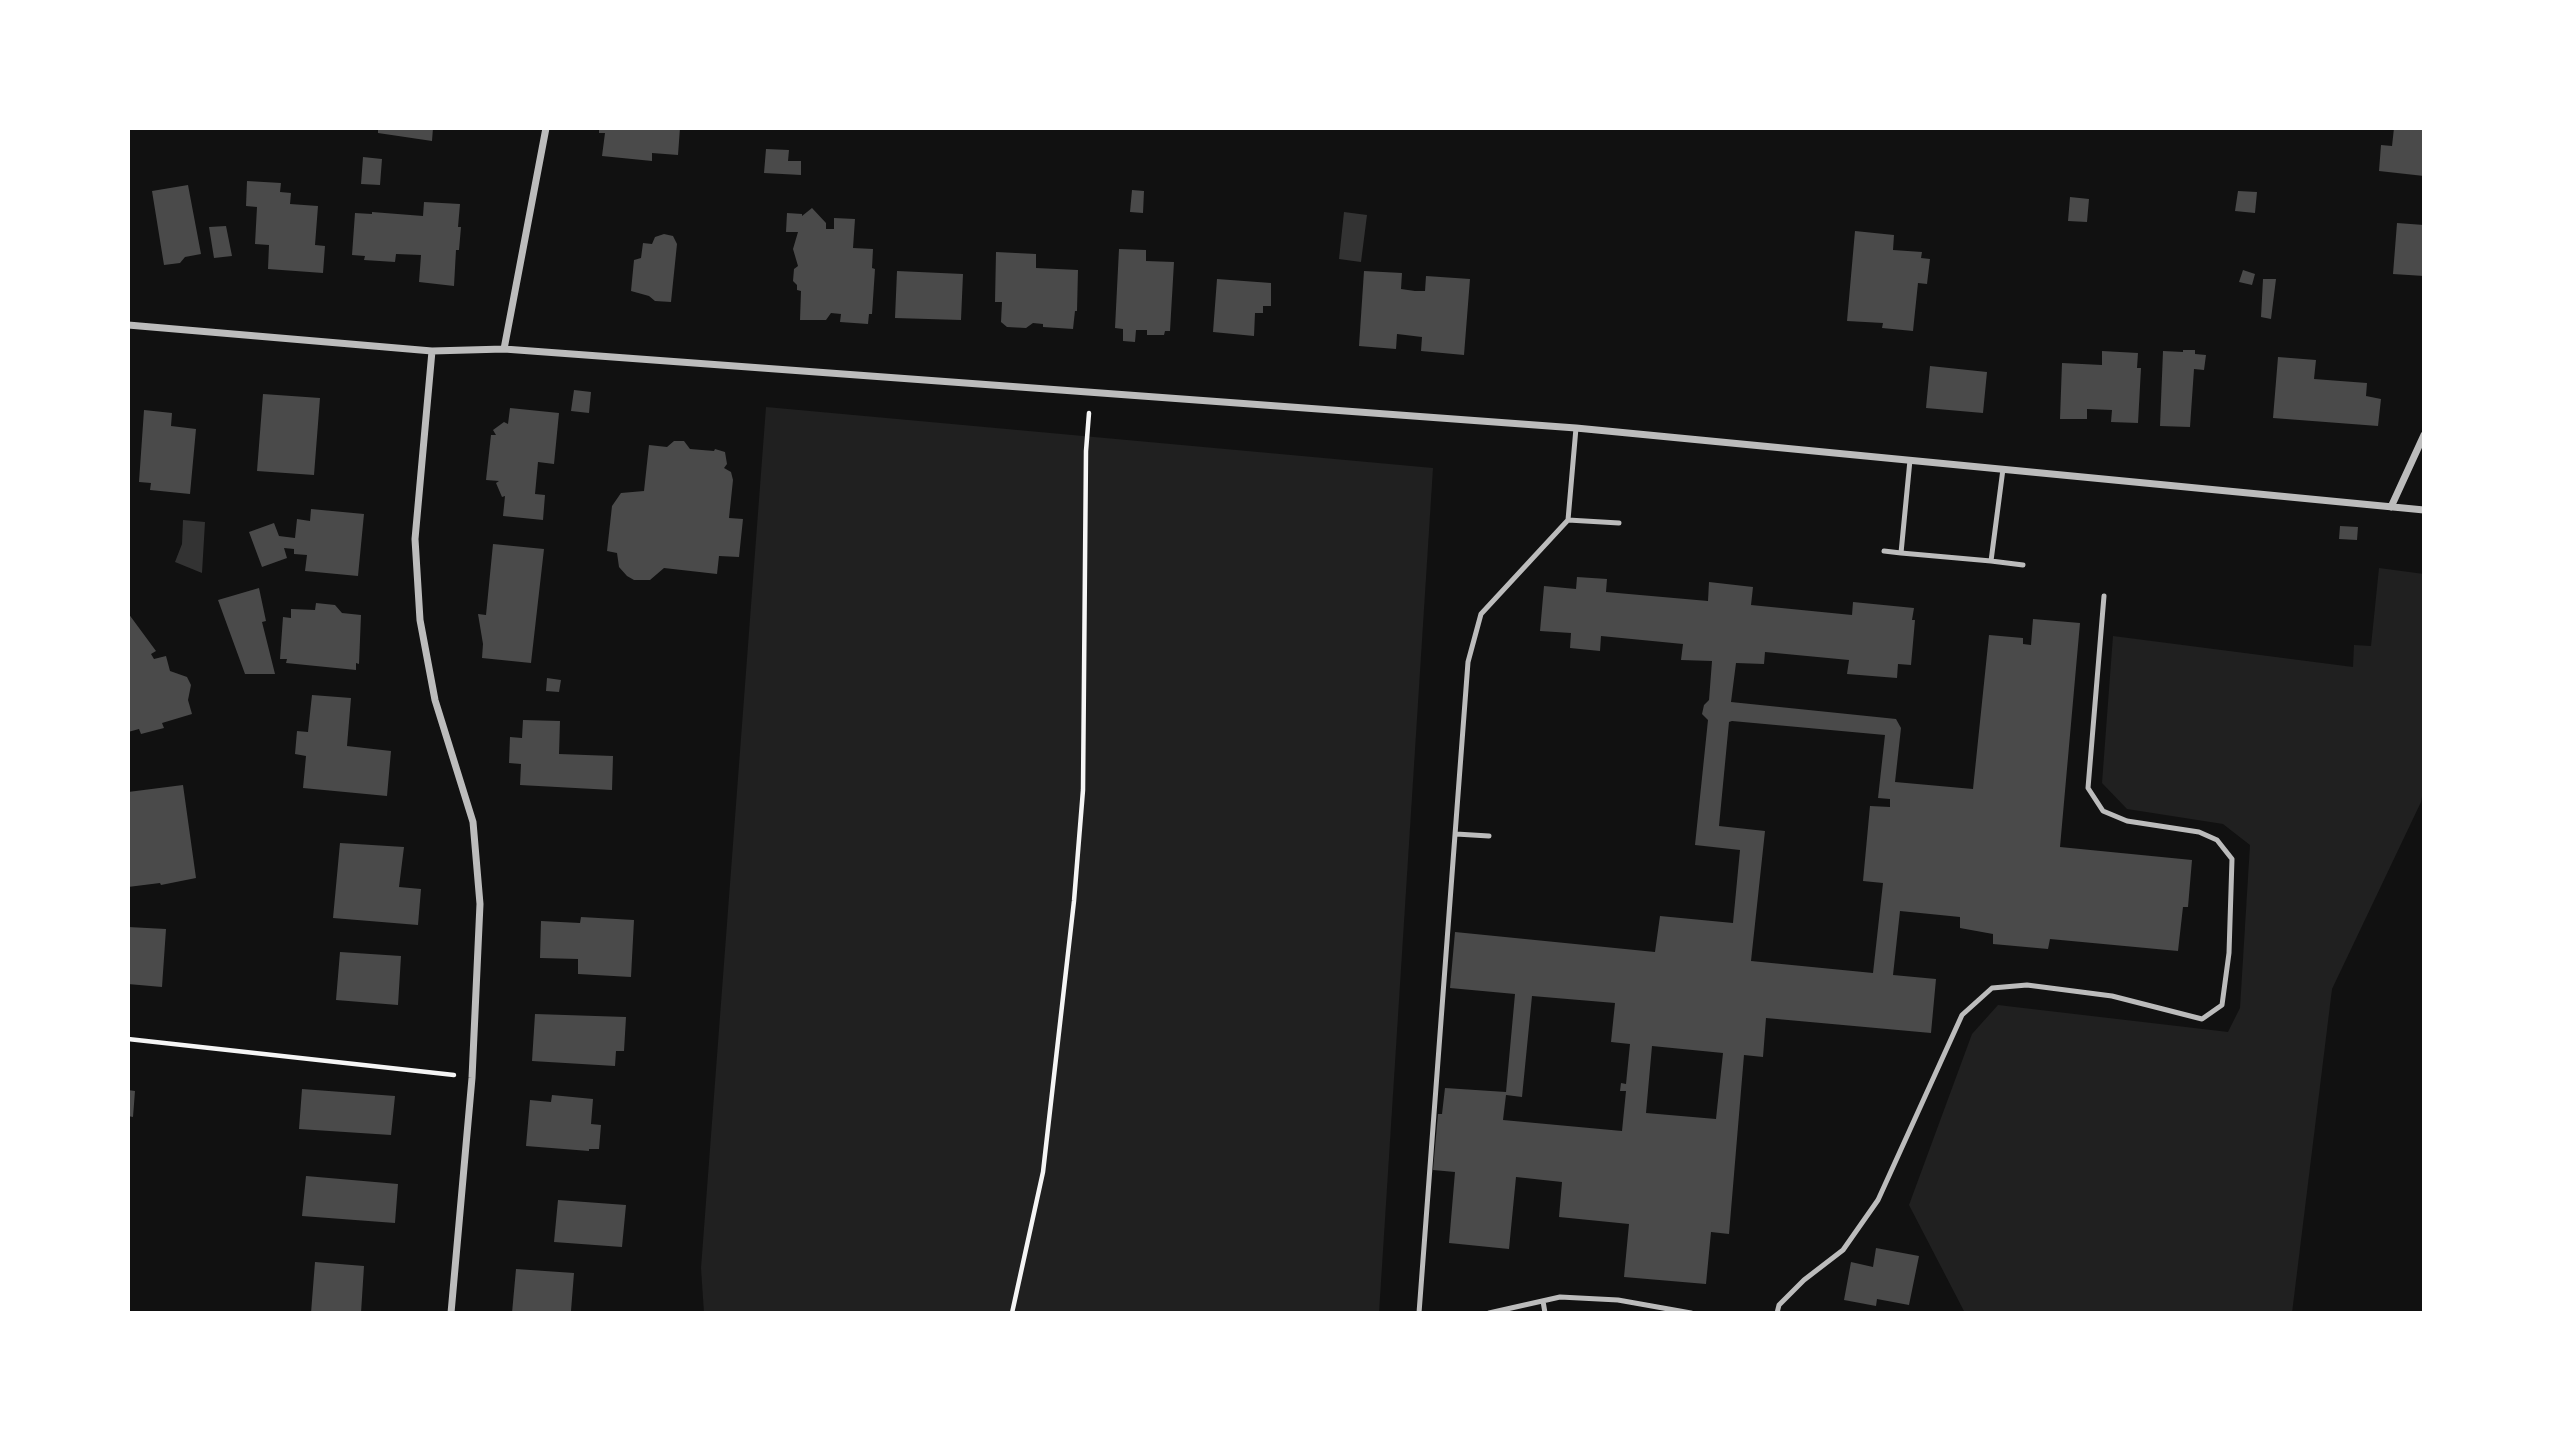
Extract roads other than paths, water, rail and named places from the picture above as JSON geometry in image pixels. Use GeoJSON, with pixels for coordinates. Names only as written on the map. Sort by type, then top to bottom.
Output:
{"type":"FeatureCollection","features":[{"type":"Feature","properties":{"kind":"street"},"geometry":{"type":"LineString","coordinates":[[504,349],[546,128]]}},
{"type":"Feature","properties":{"kind":"street"},"geometry":{"type":"LineString","coordinates":[[128,325],[432,351],[504,349],[1576,428],[2424,510]]}},
{"type":"Feature","properties":{"kind":"street"},"geometry":{"type":"LineString","coordinates":[[432,351],[415,539],[419,620],[435,700],[473,821],[480,904],[472,1078],[451,1313]]}},
{"type":"Feature","properties":{"kind":"street"},"geometry":{"type":"LineString","coordinates":[[2391,507],[2424,435]]}},
{"type":"Feature","properties":{"kind":"lane"},"geometry":{"type":"LineString","coordinates":[[1419,1313],[1468,663],[1481,614],[1568,520],[1576,428]]}},
{"type":"Feature","properties":{"kind":"lane"},"geometry":{"type":"LineString","coordinates":[[1901,552],[1910,460]]}},
{"type":"Feature","properties":{"kind":"lane"},"geometry":{"type":"LineString","coordinates":[[1991,561],[2003,469]]}},
{"type":"Feature","properties":{"kind":"lane"},"geometry":{"type":"LineString","coordinates":[[1568,520],[1619,523]]}},
{"type":"Feature","properties":{"kind":"lane"},"geometry":{"type":"LineString","coordinates":[[1884,551],[2023,565]]}},
{"type":"Feature","properties":{"kind":"lane"},"geometry":{"type":"LineString","coordinates":[[1777,1313],[1779,1305],[1804,1280],[1843,1250],[1878,1200],[1962,1015],[1992,988],[2027,985],[2112,996],[2202,1019],[2222,1005],[2229,953],[2232,859],[2217,840],[2199,832],[2127,821],[2103,811],[2088,788],[2104,596]]}},
{"type":"Feature","properties":{"kind":"lane"},"geometry":{"type":"LineString","coordinates":[[1456,834],[1489,836]]}},
{"type":"Feature","properties":{"kind":"lane"},"geometry":{"type":"LineString","coordinates":[[1489,1313],[1560,1297],[1618,1300],[1691,1313]]}},
{"type":"Feature","properties":{"kind":"lane"},"geometry":{"type":"LineString","coordinates":[[1544,1301],[1545,1313]]}}]}
